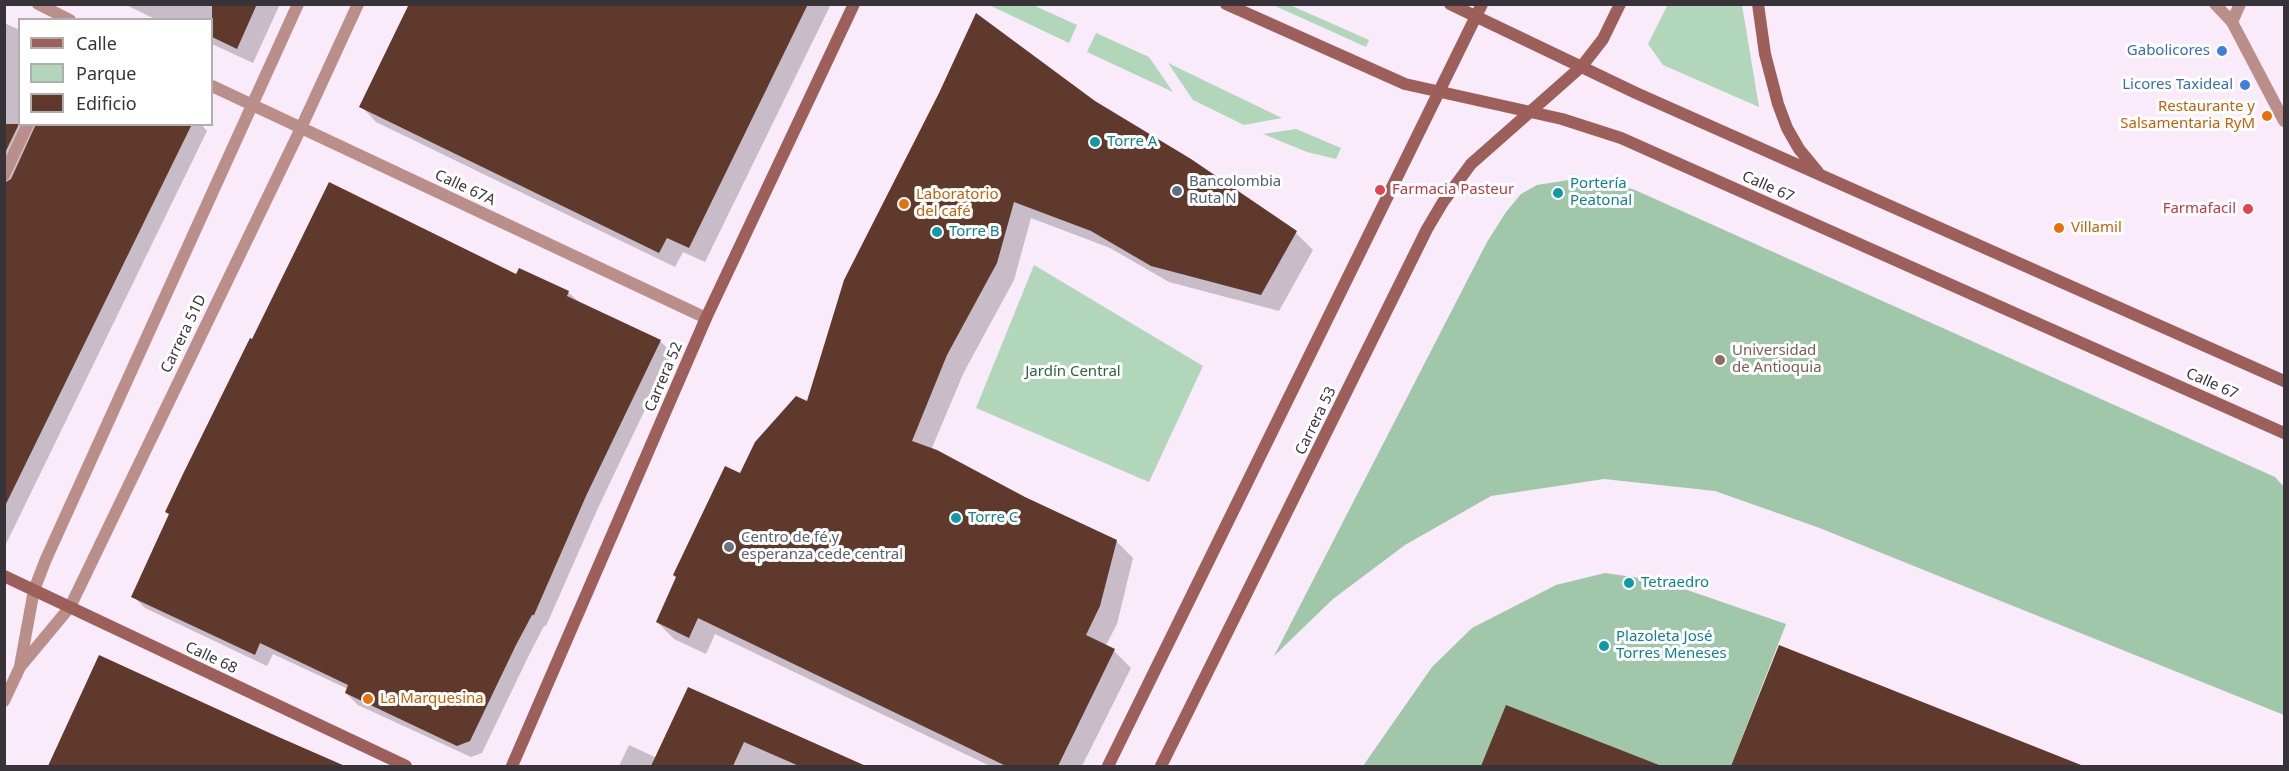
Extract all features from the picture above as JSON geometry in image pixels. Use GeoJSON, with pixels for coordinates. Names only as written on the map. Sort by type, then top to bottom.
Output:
{"type":"FeatureCollection","features":[{"type":"Feature","properties":{"kind":"main road","name":"Carrera 52"},"geometry":{"type":"LineString","coordinates":[[512,766],[706,318],[854,4]]}},
{"type":"Feature","properties":{"kind":"main road","name":"Calle 67"},"geometry":{"type":"LineString","coordinates":[[1226,4],[1391,79],[1440,93],[1579,124],[1621,138],[2284,433]]}},
{"type":"Feature","properties":{"kind":"main road"},"geometry":{"type":"LineString","coordinates":[[1450,4],[1821,176],[2284,381]]}},
{"type":"Feature","properties":{"kind":"main road"},"geometry":{"type":"LineString","coordinates":[[1108,766],[1482,4]]}},
{"type":"Feature","properties":{"kind":"main road","name":"Carrera 53"},"geometry":{"type":"LineString","coordinates":[[1161,766],[1427,229],[1448,195],[1471,165],[1582,66],[1603,39],[1620,4]]}},
{"type":"Feature","properties":{"kind":"main road"},"geometry":{"type":"LineString","coordinates":[[1758,4],[1765,54],[1778,104],[1787,128],[1799,149],[1821,176]]}},
{"type":"Feature","properties":{"kind":"main road","name":"Calle 68"},"geometry":{"type":"LineString","coordinates":[[4,576],[405,766]]}},
{"type":"Feature","properties":{"kind":"street"},"geometry":{"type":"LineString","coordinates":[[38,4],[66,18]]}},
{"type":"Feature","properties":{"kind":"street","name":"Carrera 51D"},"geometry":{"type":"LineString","coordinates":[[20,667],[34,590],[298,4]]}},
{"type":"Feature","properties":{"kind":"street","name":"Carrera 51D"},"geometry":{"type":"LineString","coordinates":[[4,701],[20,667],[70,607],[301,128],[358,4]]}},
{"type":"Feature","properties":{"kind":"street"},"geometry":{"type":"LineString","coordinates":[[2215,4],[2232,22],[2284,121]]}},
{"type":"Feature","properties":{"kind":"street"},"geometry":{"type":"LineString","coordinates":[[2232,22],[2240,4]]}},
{"type":"Feature","properties":{"kind":"street","name":"Calle 67A"},"geometry":{"type":"LineString","coordinates":[[213,86],[706,318]]}},
{"type":"Feature","properties":{"kind":"street"},"geometry":{"type":"LineString","coordinates":[[4,175],[27,126]]}},
{"type":"Feature","properties":{"kind":"green space"},"geometry":{"type":"Polygon","coordinates":[[[1668,4],[1742,5],[1759,107],[1663,65],[1648,44],[1668,4]]]}},
{"type":"Feature","properties":{"kind":"green space"},"geometry":{"type":"Polygon","coordinates":[[[989,5],[1033,5],[1077,25],[1069,43],[989,5]]]}},
{"type":"Feature","properties":{"kind":"green space"},"geometry":{"type":"Polygon","coordinates":[[[1273,5],[1290,5],[1369,40],[1366,47],[1273,5]]]}},
{"type":"Feature","properties":{"kind":"green space"},"geometry":{"type":"Polygon","coordinates":[[[1096,33],[1149,57],[1173,92],[1087,52],[1096,33]]]}},
{"type":"Feature","properties":{"kind":"green space"},"geometry":{"type":"Polygon","coordinates":[[[1168,63],[1282,118],[1244,125],[1193,100],[1168,63]]]}},
{"type":"Feature","properties":{"kind":"green space"},"geometry":{"type":"Polygon","coordinates":[[[1296,129],[1341,148],[1336,159],[1307,152],[1263,134],[1296,129]]]}},
{"type":"Feature","properties":{"kind":"green space"},"geometry":{"type":"Polygon","coordinates":[[[1575,179],[1616,184],[1635,190],[2275,477],[2284,487],[2284,715],[1817,527],[1715,491],[1604,479],[1491,496],[1405,545],[1333,599],[1274,656],[1487,242],[1506,212],[1521,194],[1537,185],[1575,179]]]}},
{"type":"Feature","properties":{"kind":"green space","name":"Jardín Central"},"geometry":{"type":"Polygon","coordinates":[[[1034,265],[1203,366],[1149,482],[976,408],[1034,265]]]}},
{"type":"Feature","properties":{"kind":"green space"},"geometry":{"type":"Polygon","coordinates":[[[1605,573],[1661,581],[1786,624],[1731,766],[1363,766],[1432,667],[1472,628],[1556,585],[1605,573]]]}},
{"type":"Feature","properties":{"kind":"building"},"geometry":{"type":"Polygon","coordinates":[[[212,4],[257,4],[237,49],[213,37],[212,4]]]}},
{"type":"Feature","properties":{"kind":"building"},"geometry":{"type":"Polygon","coordinates":[[[409,4],[808,4],[689,248],[667,238],[659,253],[359,107],[409,4]]]}},
{"type":"Feature","properties":{"kind":"building"},"geometry":{"type":"Polygon","coordinates":[[[976,13],[1095,101],[1191,159],[1297,231],[1261,295],[1151,266],[1091,231],[1014,202],[997,263],[947,355],[912,441],[937,450],[1025,497],[1117,540],[1100,606],[1086,635],[1115,649],[1058,766],[1006,766],[698,618],[689,638],[656,622],[676,577],[673,575],[725,466],[740,473],[755,442],[796,396],[807,401],[844,280],[939,93],[976,13]]]}},
{"type":"Feature","properties":{"kind":"building"},"geometry":{"type":"Polygon","coordinates":[[[4,124],[18,124],[18,126],[4,155],[4,124]]]}},
{"type":"Feature","properties":{"kind":"building"},"geometry":{"type":"Polygon","coordinates":[[[35,126],[191,126],[4,508],[4,183],[11,179],[35,126]]]}},
{"type":"Feature","properties":{"kind":"building"},"geometry":{"type":"Polygon","coordinates":[[[329,182],[516,274],[519,268],[569,291],[567,296],[661,340],[586,496],[534,615],[516,645],[470,741],[457,746],[345,693],[348,685],[260,643],[255,655],[131,597],[169,514],[165,512],[183,474],[329,182]]]}},
{"type":"Feature","properties":{"kind":"building"},"geometry":{"type":"Polygon","coordinates":[[[1779,645],[2081,765],[1731,766],[1779,645]]]}},
{"type":"Feature","properties":{"kind":"building"},"geometry":{"type":"Polygon","coordinates":[[[99,655],[274,735],[345,766],[48,766],[99,655]]]}},
{"type":"Feature","properties":{"kind":"building"},"geometry":{"type":"Polygon","coordinates":[[[688,687],[866,766],[799,766],[744,742],[733,766],[651,766],[688,687]]]}},
{"type":"Feature","properties":{"kind":"building"},"geometry":{"type":"Polygon","coordinates":[[[1506,705],[1659,765],[1481,766],[1506,705]]]}},
{"type":"Feature","properties":{"kind":"place","name":"Gabolicores"},"geometry":{"type":"Point","coordinates":[2222,51]}},
{"type":"Feature","properties":{"kind":"place","name":"Licores Taxideal"},"geometry":{"type":"Point","coordinates":[2245,85]}},
{"type":"Feature","properties":{"kind":"place","name":"Restaurante y Salsamentaria RyM"},"geometry":{"type":"Point","coordinates":[2267,116]}},
{"type":"Feature","properties":{"kind":"place","name":"Torre A"},"geometry":{"type":"Point","coordinates":[1095,142]}},
{"type":"Feature","properties":{"kind":"place","name":"Farmacia Pasteur"},"geometry":{"type":"Point","coordinates":[1380,190]}},
{"type":"Feature","properties":{"kind":"place","name":"Bancolombia Ruta N"},"geometry":{"type":"Point","coordinates":[1177,191]}},
{"type":"Feature","properties":{"kind":"place","name":"Portería Peatonal"},"geometry":{"type":"Point","coordinates":[1558,193]}},
{"type":"Feature","properties":{"kind":"place","name":"Laboratorio del café"},"geometry":{"type":"Point","coordinates":[904,204]}},
{"type":"Feature","properties":{"kind":"place","name":"Farmafacil"},"geometry":{"type":"Point","coordinates":[2248,209]}},
{"type":"Feature","properties":{"kind":"place","name":"Villamil"},"geometry":{"type":"Point","coordinates":[2059,228]}},
{"type":"Feature","properties":{"kind":"place","name":"Torre B"},"geometry":{"type":"Point","coordinates":[937,232]}},
{"type":"Feature","properties":{"kind":"place","name":"Universidad de Antioquia"},"geometry":{"type":"Point","coordinates":[1720,360]}},
{"type":"Feature","properties":{"kind":"place","name":"Torre C"},"geometry":{"type":"Point","coordinates":[956,518]}},
{"type":"Feature","properties":{"kind":"place","name":"Centro de fé y esperanza cede central"},"geometry":{"type":"Point","coordinates":[729,547]}},
{"type":"Feature","properties":{"kind":"place","name":"Tetraedro"},"geometry":{"type":"Point","coordinates":[1629,583]}},
{"type":"Feature","properties":{"kind":"place","name":"Plazoleta José Torres Meneses"},"geometry":{"type":"Point","coordinates":[1604,646]}},
{"type":"Feature","properties":{"kind":"place","name":"La Marquesina"},"geometry":{"type":"Point","coordinates":[368,699]}}]}
